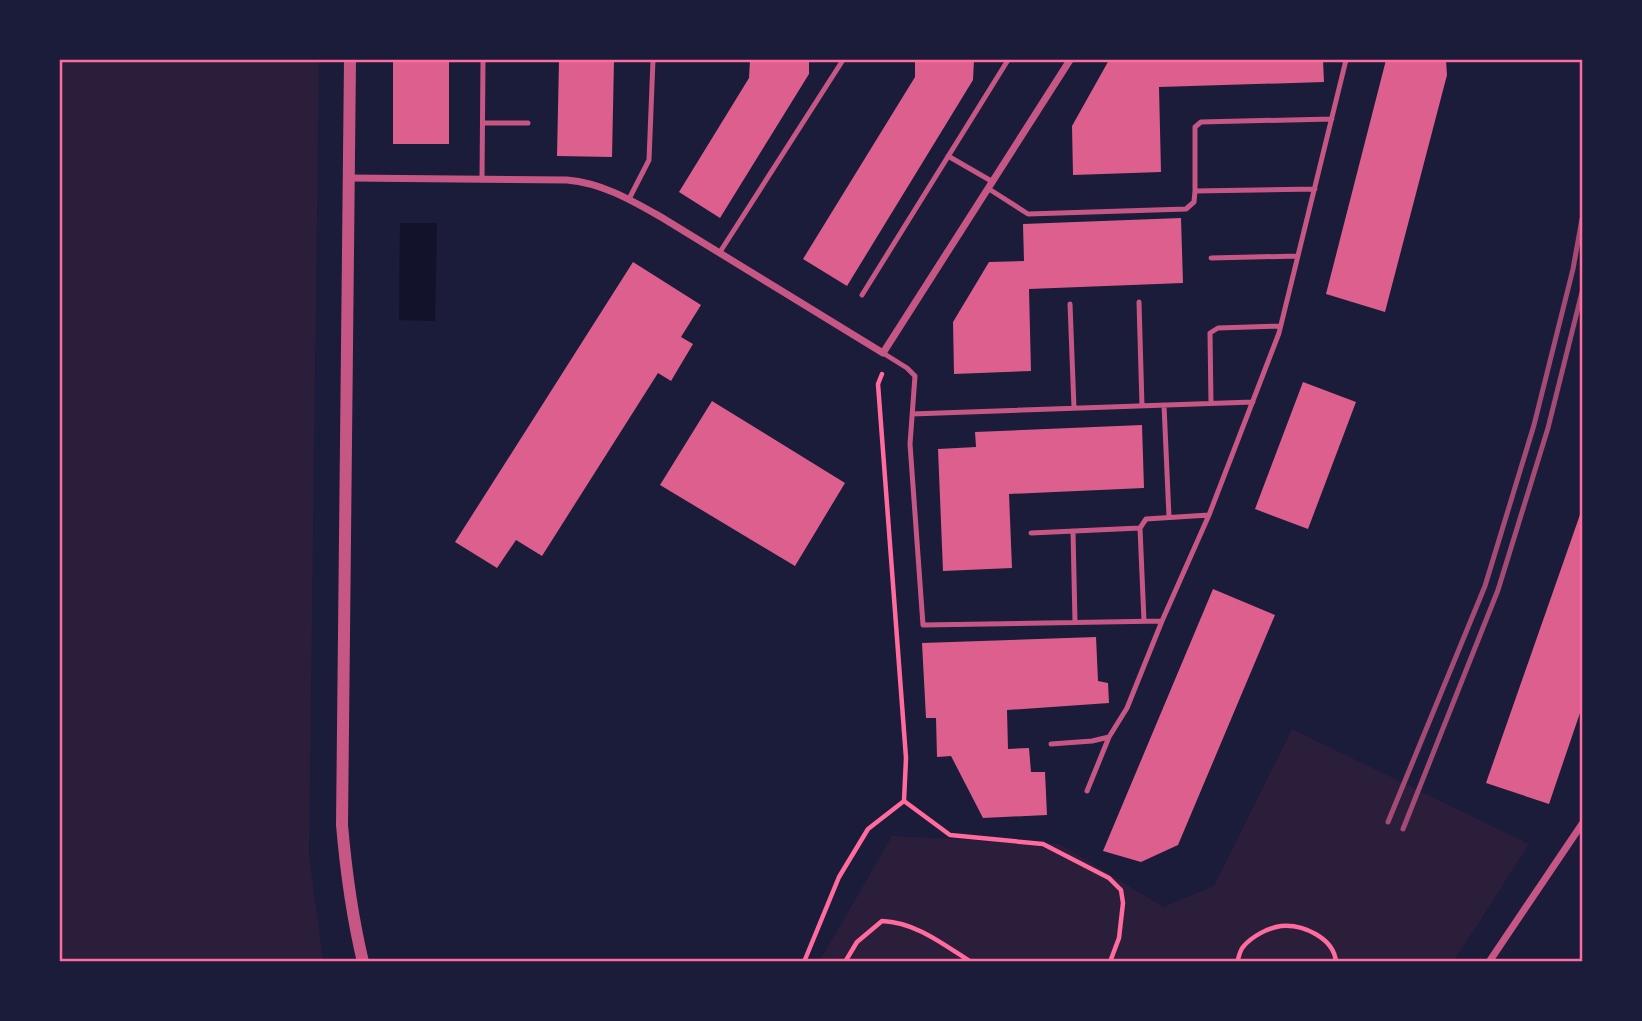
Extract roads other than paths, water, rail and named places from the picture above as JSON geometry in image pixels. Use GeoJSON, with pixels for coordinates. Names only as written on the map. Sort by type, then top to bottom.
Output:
{"type":"FeatureCollection","features":[{"type":"Feature","properties":{"kind":"street"},"geometry":{"type":"LineString","coordinates":[[350,60],[342,825],[347,879],[363,961]]}},
{"type":"Feature","properties":{"kind":"street"},"geometry":{"type":"LineString","coordinates":[[349,178],[567,180],[606,189],[629,199],[720,252],[883,353],[1070,60]]}},
{"type":"Feature","properties":{"kind":"street"},"geometry":{"type":"LineString","coordinates":[[1489,961],[1583,824]]}},
{"type":"Feature","properties":{"kind":"lane"},"geometry":{"type":"LineString","coordinates":[[482,180],[483,60]]}},
{"type":"Feature","properties":{"kind":"lane"},"geometry":{"type":"LineString","coordinates":[[629,199],[649,160],[653,60]]}},
{"type":"Feature","properties":{"kind":"lane"},"geometry":{"type":"LineString","coordinates":[[720,252],[843,60]]}},
{"type":"Feature","properties":{"kind":"lane"},"geometry":{"type":"LineString","coordinates":[[862,295],[1008,60]]}},
{"type":"Feature","properties":{"kind":"lane"},"geometry":{"type":"LineString","coordinates":[[1087,791],[1109,737],[1127,708],[1209,515],[1280,326],[1346,60]]}},
{"type":"Feature","properties":{"kind":"lane"},"geometry":{"type":"LineString","coordinates":[[948,156],[1028,214],[1186,209],[1194,202],[1195,127],[1200,122],[1332,119]]}},
{"type":"Feature","properties":{"kind":"lane"},"geometry":{"type":"LineString","coordinates":[[483,123],[528,123]]}},
{"type":"Feature","properties":{"kind":"lane"},"geometry":{"type":"LineString","coordinates":[[1195,191],[1315,189]]}},
{"type":"Feature","properties":{"kind":"lane"},"geometry":{"type":"LineString","coordinates":[[1211,258],[1298,256]]}},
{"type":"Feature","properties":{"kind":"lane"},"geometry":{"type":"LineString","coordinates":[[1139,302],[1142,406]]}},
{"type":"Feature","properties":{"kind":"lane"},"geometry":{"type":"LineString","coordinates":[[1070,304],[1074,408]]}},
{"type":"Feature","properties":{"kind":"lane"},"geometry":{"type":"LineString","coordinates":[[1211,403],[1210,333],[1219,328],[1280,326]]}},
{"type":"Feature","properties":{"kind":"lane"},"geometry":{"type":"LineString","coordinates":[[883,353],[915,376],[911,444],[923,625],[1162,621]]}},
{"type":"Feature","properties":{"kind":"lane"},"geometry":{"type":"LineString","coordinates":[[912,414],[1253,402]]}},
{"type":"Feature","properties":{"kind":"lane"},"geometry":{"type":"LineString","coordinates":[[1164,405],[1169,517]]}},
{"type":"Feature","properties":{"kind":"lane"},"geometry":{"type":"LineString","coordinates":[[1144,621],[1140,528],[1146,519],[1209,515]]}},
{"type":"Feature","properties":{"kind":"lane"},"geometry":{"type":"LineString","coordinates":[[1031,533],[1140,528]]}},
{"type":"Feature","properties":{"kind":"lane"},"geometry":{"type":"LineString","coordinates":[[1073,531],[1075,622]]}},
{"type":"Feature","properties":{"kind":"lane"},"geometry":{"type":"LineString","coordinates":[[1051,744],[1109,737]]}},
{"type":"Feature","properties":{"kind":"railway"},"geometry":{"type":"LineString","coordinates":[[1388,822],[1485,586],[1534,425],[1573,269],[1582,219]]}},
{"type":"Feature","properties":{"kind":"railway"},"geometry":{"type":"LineString","coordinates":[[1403,829],[1498,590],[1548,428],[1582,292]]}}]}
